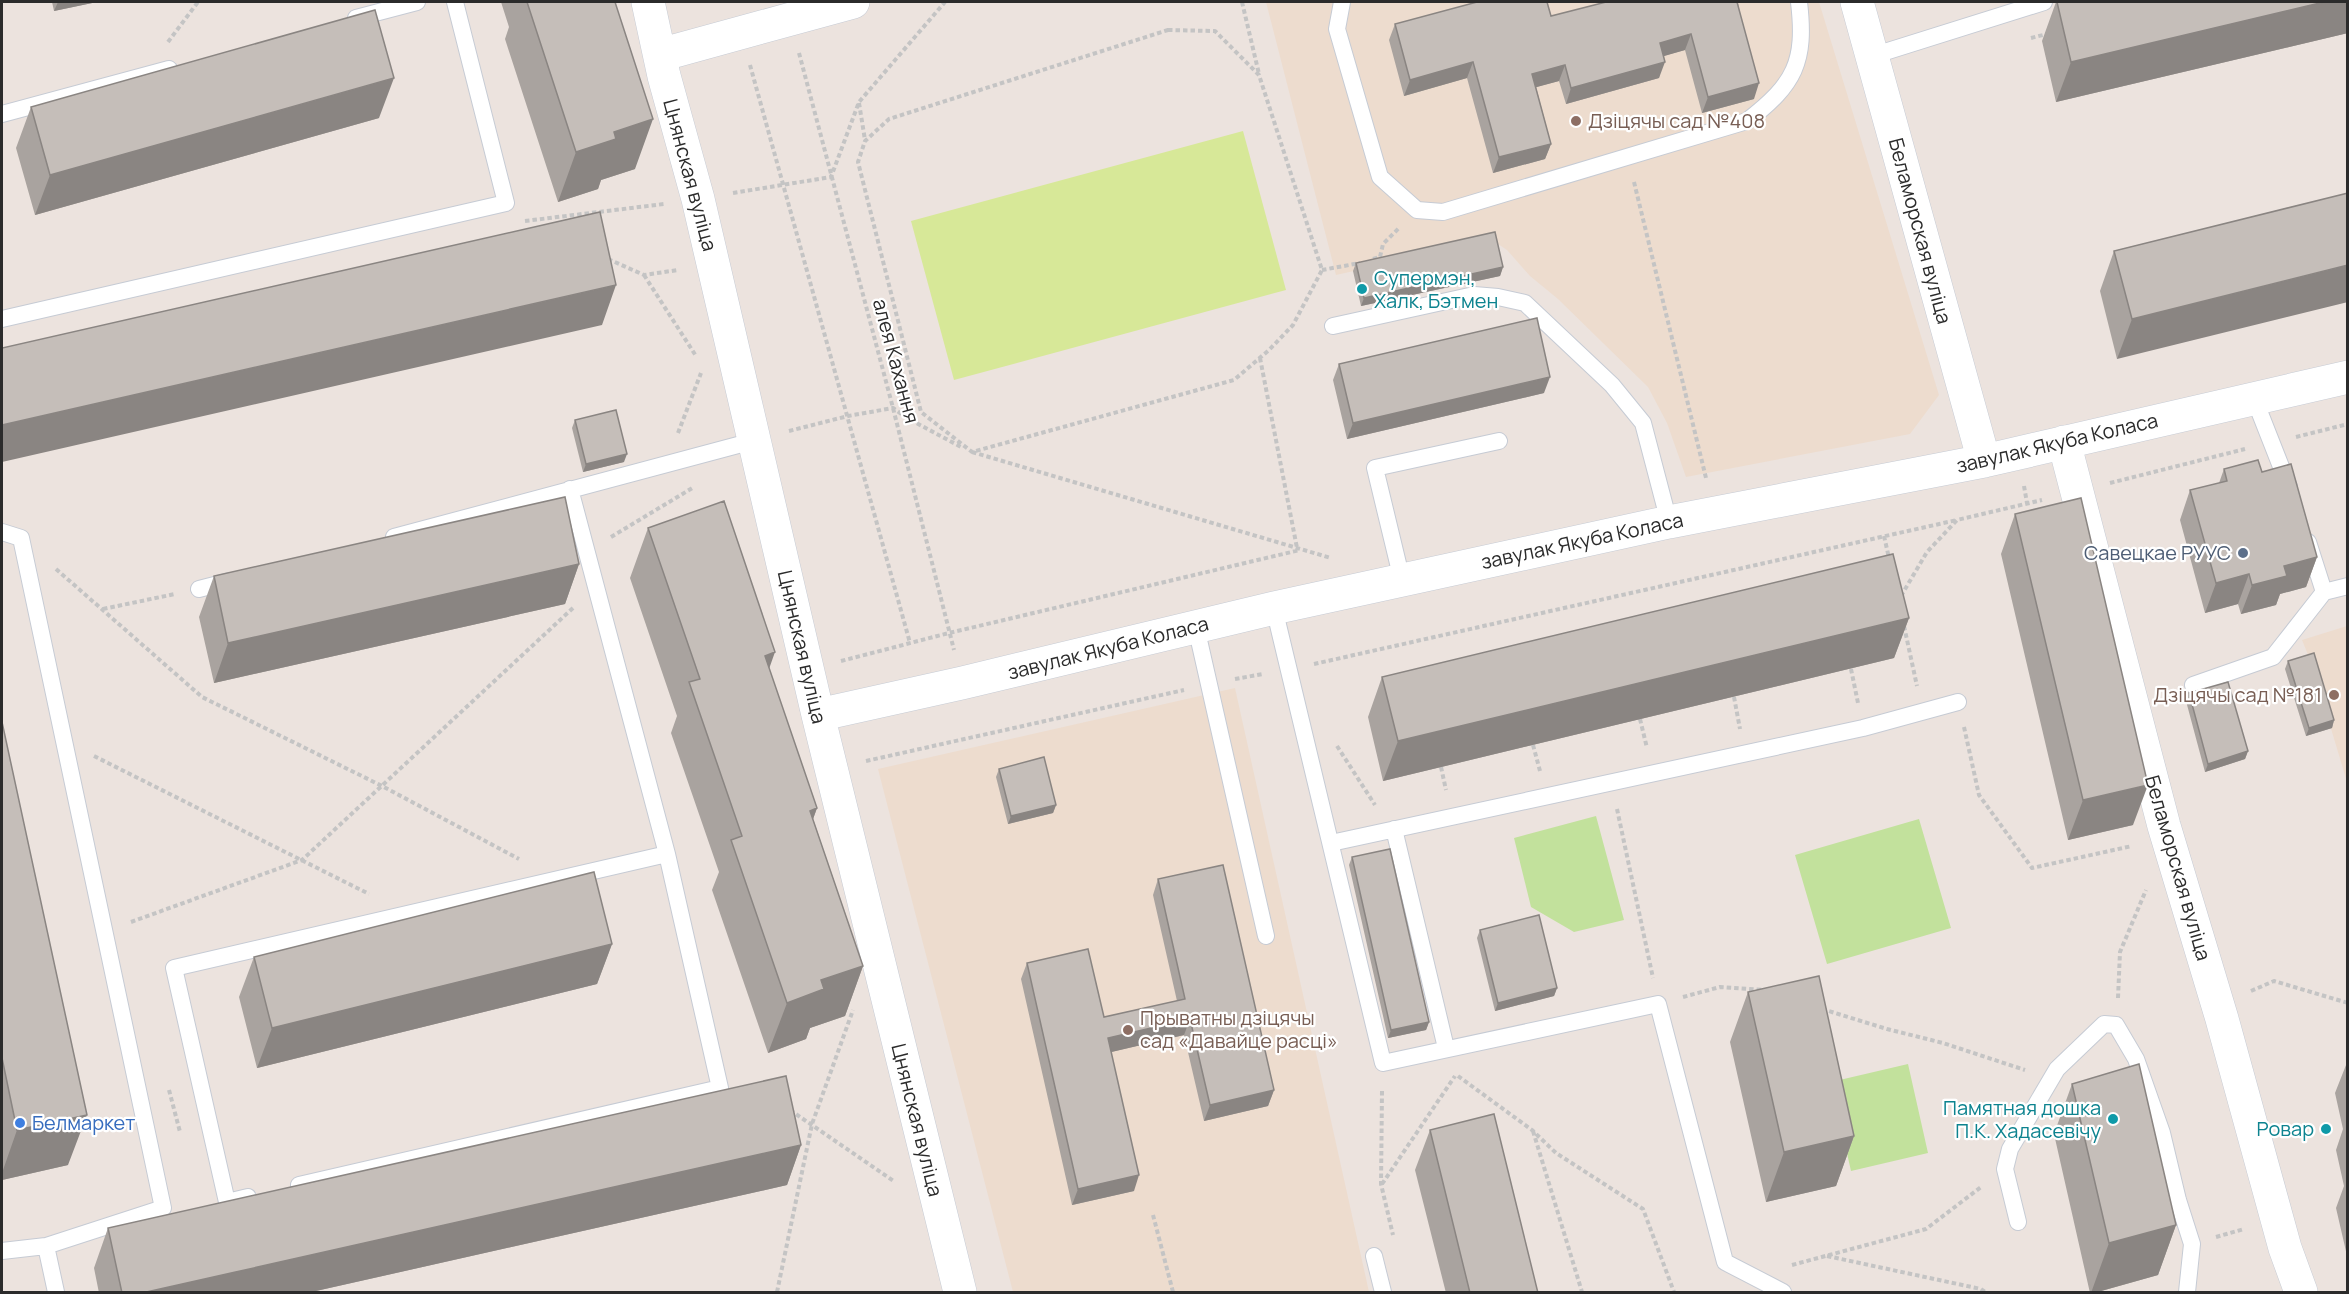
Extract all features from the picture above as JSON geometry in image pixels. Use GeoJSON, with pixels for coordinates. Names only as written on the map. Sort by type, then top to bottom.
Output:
{"type":"FeatureCollection","features":[{"type":"Feature","properties":{"kind":"street","name":"Цнянская вуліца"},"geometry":{"type":"LineString","coordinates":[[648,2],[664,75],[698,199],[818,715],[960,1293]]}},
{"type":"Feature","properties":{"kind":"street"},"geometry":{"type":"LineString","coordinates":[[660,55],[853,2]]}},
{"type":"Feature","properties":{"kind":"street","name":"Беламорская вуліца"},"geometry":{"type":"LineString","coordinates":[[1857,2],[1984,461]]}},
{"type":"Feature","properties":{"kind":"street","name":"завулак Якуба Коласа"},"geometry":{"type":"LineString","coordinates":[[818,715],[1402,580],[1666,510],[1984,461],[2348,377]]}},
{"type":"Feature","properties":{"kind":"street","name":"Беламорская вуліца"},"geometry":{"type":"LineString","coordinates":[[2064,442],[2164,826],[2222,1019],[2285,1248],[2301,1293]]}},
{"type":"Feature","properties":{"kind":"lane"},"geometry":{"type":"LineString","coordinates":[[337,23],[417,2]]}},
{"type":"Feature","properties":{"kind":"lane"},"geometry":{"type":"LineString","coordinates":[[2,319],[506,203],[455,2]]}},
{"type":"Feature","properties":{"kind":"lane"},"geometry":{"type":"LineString","coordinates":[[1342,2],[1337,29],[1380,177],[1396,194],[1417,210],[1443,212],[1747,121],[1772,102],[1796,69],[1802,32],[1798,2]]}},
{"type":"Feature","properties":{"kind":"lane"},"geometry":{"type":"LineString","coordinates":[[1872,56],[2043,2]]}},
{"type":"Feature","properties":{"kind":"lane"},"geometry":{"type":"LineString","coordinates":[[2,114],[190,63]]}},
{"type":"Feature","properties":{"kind":"lane"},"geometry":{"type":"LineString","coordinates":[[1333,326],[1474,295],[1525,303],[1612,385],[1643,423],[1666,510]]}},
{"type":"Feature","properties":{"kind":"lane"},"geometry":{"type":"LineString","coordinates":[[2254,398],[2294,502]]}},
{"type":"Feature","properties":{"kind":"lane"},"geometry":{"type":"LineString","coordinates":[[379,541],[753,441]]}},
{"type":"Feature","properties":{"kind":"lane"},"geometry":{"type":"LineString","coordinates":[[1402,580],[1374,468],[1499,441]]}},
{"type":"Feature","properties":{"kind":"lane"},"geometry":{"type":"LineString","coordinates":[[285,1188],[720,1088],[667,854],[570,489]]}},
{"type":"Feature","properties":{"kind":"lane"},"geometry":{"type":"LineString","coordinates":[[2302,525],[2324,592]]}},
{"type":"Feature","properties":{"kind":"lane"},"geometry":{"type":"LineString","coordinates":[[2,532],[21,538],[163,1208],[46,1246],[2,1251]]}},
{"type":"Feature","properties":{"kind":"lane"},"geometry":{"type":"LineString","coordinates":[[199,589],[244,577]]}},
{"type":"Feature","properties":{"kind":"lane"},"geometry":{"type":"LineString","coordinates":[[2193,685],[2273,657],[2324,592],[2348,586]]}},
{"type":"Feature","properties":{"kind":"lane"},"geometry":{"type":"LineString","coordinates":[[1274,608],[1383,1063],[1658,1004],[1725,1262],[1783,1293]]}},
{"type":"Feature","properties":{"kind":"lane"},"geometry":{"type":"LineString","coordinates":[[1196,627],[1266,936]]}},
{"type":"Feature","properties":{"kind":"lane"},"geometry":{"type":"LineString","coordinates":[[1330,843],[1863,728],[1958,702]]}},
{"type":"Feature","properties":{"kind":"lane"},"geometry":{"type":"LineString","coordinates":[[1394,829],[1446,1048]]}},
{"type":"Feature","properties":{"kind":"lane"},"geometry":{"type":"LineString","coordinates":[[262,1194],[227,1202],[174,968],[667,854]]}},
{"type":"Feature","properties":{"kind":"lane"},"geometry":{"type":"LineString","coordinates":[[2019,1222],[2005,1168],[2010,1149],[2057,1069],[2104,1024],[2116,1025],[2136,1059],[2162,1133],[2178,1200],[2192,1244],[2187,1293]]}},
{"type":"Feature","properties":{"kind":"lane"},"geometry":{"type":"LineString","coordinates":[[46,1246],[56,1293]]}},
{"type":"Feature","properties":{"kind":"lane"},"geometry":{"type":"LineString","coordinates":[[1374,1256],[1383,1293]]}},
{"type":"Feature","properties":{"kind":"path"},"geometry":{"type":"LineString","coordinates":[[165,46],[198,2]]}},
{"type":"Feature","properties":{"kind":"path"},"geometry":{"type":"LineString","coordinates":[[524,222],[698,199],[831,177],[859,102],[945,2]]}},
{"type":"Feature","properties":{"kind":"path"},"geometry":{"type":"LineString","coordinates":[[972,452],[1234,380],[1293,325],[1322,270],[1260,75],[1242,2]]}},
{"type":"Feature","properties":{"kind":"path"},"geometry":{"type":"LineString","coordinates":[[865,141],[889,119],[1168,30],[1215,31],[1260,75]]}},
{"type":"Feature","properties":{"kind":"path"},"geometry":{"type":"LineString","coordinates":[[2028,38],[2052,33]]}},
{"type":"Feature","properties":{"kind":"path"},"geometry":{"type":"LineString","coordinates":[[741,34],[910,643]]}},
{"type":"Feature","properties":{"kind":"path","name":"алея Кахання"},"geometry":{"type":"LineString","coordinates":[[797,47],[893,408],[962,683]]}},
{"type":"Feature","properties":{"kind":"path"},"geometry":{"type":"LineString","coordinates":[[859,102],[865,141],[858,162],[921,412],[972,452]]}},
{"type":"Feature","properties":{"kind":"path"},"geometry":{"type":"LineString","coordinates":[[1628,157],[1709,489],[1666,510]]}},
{"type":"Feature","properties":{"kind":"path"},"geometry":{"type":"LineString","coordinates":[[506,203],[524,222],[534,226]]}},
{"type":"Feature","properties":{"kind":"path"},"geometry":{"type":"LineString","coordinates":[[1322,270],[1380,257],[1383,244],[1417,210]]}},
{"type":"Feature","properties":{"kind":"path"},"geometry":{"type":"LineString","coordinates":[[600,255],[644,275],[679,270]]}},
{"type":"Feature","properties":{"kind":"path"},"geometry":{"type":"LineString","coordinates":[[644,275],[697,358]]}},
{"type":"Feature","properties":{"kind":"path"},"geometry":{"type":"LineString","coordinates":[[1260,358],[1297,548]]}},
{"type":"Feature","properties":{"kind":"path"},"geometry":{"type":"LineString","coordinates":[[665,465],[703,367],[708,377]]}},
{"type":"Feature","properties":{"kind":"path"},"geometry":{"type":"LineString","coordinates":[[753,441],[848,416],[893,408],[907,418],[972,452],[1341,561]]}},
{"type":"Feature","properties":{"kind":"path"},"geometry":{"type":"LineString","coordinates":[[587,552],[703,482]]}},
{"type":"Feature","properties":{"kind":"path"},"geometry":{"type":"LineString","coordinates":[[831,769],[1957,520]]}},
{"type":"Feature","properties":{"kind":"path"},"geometry":{"type":"LineString","coordinates":[[1884,536],[1891,568]]}},
{"type":"Feature","properties":{"kind":"path"},"geometry":{"type":"LineString","coordinates":[[21,538],[202,697],[382,786],[557,879]]}},
{"type":"Feature","properties":{"kind":"path"},"geometry":{"type":"LineString","coordinates":[[808,670],[949,633],[1303,550]]}},
{"type":"Feature","properties":{"kind":"path"},"geometry":{"type":"LineString","coordinates":[[105,932],[302,860],[596,585]]}},
{"type":"Feature","properties":{"kind":"path"},"geometry":{"type":"LineString","coordinates":[[102,609],[199,589]]}},
{"type":"Feature","properties":{"kind":"path"},"geometry":{"type":"LineString","coordinates":[[1896,590],[1898,600]]}},
{"type":"Feature","properties":{"kind":"path"},"geometry":{"type":"LineString","coordinates":[[1958,702],[1979,795],[2032,868],[2134,845]]}},
{"type":"Feature","properties":{"kind":"path"},"geometry":{"type":"LineString","coordinates":[[64,741],[407,914]]}},
{"type":"Feature","properties":{"kind":"path"},"geometry":{"type":"LineString","coordinates":[[1335,742],[1379,811]]}},
{"type":"Feature","properties":{"kind":"path"},"geometry":{"type":"LineString","coordinates":[[1612,782],[1658,1004],[1720,987],[1773,990]]}},
{"type":"Feature","properties":{"kind":"path"},"geometry":{"type":"LineString","coordinates":[[2116,1025],[2120,952],[2147,887]]}},
{"type":"Feature","properties":{"kind":"path"},"geometry":{"type":"LineString","coordinates":[[2242,995],[2274,981],[2348,1003]]}},
{"type":"Feature","properties":{"kind":"path"},"geometry":{"type":"LineString","coordinates":[[777,1293],[812,1124],[856,1004]]}},
{"type":"Feature","properties":{"kind":"path"},"geometry":{"type":"LineString","coordinates":[[1817,1007],[1887,1029],[1943,1043],[2051,1078]]}},
{"type":"Feature","properties":{"kind":"path"},"geometry":{"type":"LineString","coordinates":[[1383,1063],[1381,1184],[1395,1245]]}},
{"type":"Feature","properties":{"kind":"path"},"geometry":{"type":"LineString","coordinates":[[1381,1184],[1456,1074],[1466,1067]]}},
{"type":"Feature","properties":{"kind":"path"},"geometry":{"type":"LineString","coordinates":[[1456,1074],[1532,1130],[1556,1153],[1643,1209],[1674,1293]]}},
{"type":"Feature","properties":{"kind":"path"},"geometry":{"type":"LineString","coordinates":[[783,1106],[900,1185]]}},
{"type":"Feature","properties":{"kind":"path"},"geometry":{"type":"LineString","coordinates":[[1532,1130],[1582,1293]]}},
{"type":"Feature","properties":{"kind":"path"},"geometry":{"type":"LineString","coordinates":[[1750,1276],[1926,1229],[2005,1168]]}},
{"type":"Feature","properties":{"kind":"path"},"geometry":{"type":"LineString","coordinates":[[1153,1215],[1173,1293]]}},
{"type":"Feature","properties":{"kind":"path"},"geometry":{"type":"LineString","coordinates":[[1826,1256],[1981,1289],[1985,1293]]}},
{"type":"Feature","properties":{"kind":"shaded area","name":"Дзіцячы сад №408"},"geometry":{"type":"Polygon","coordinates":[[[1266,2],[1819,2],[1939,395],[1910,434],[1686,477],[1667,423],[1648,387],[1558,299],[1530,276],[1507,250],[1492,240],[1336,275],[1266,2]]]}},
{"type":"Feature","properties":{"kind":"shaded area","name":"Дзіцячы сад №181"},"geometry":{"type":"Polygon","coordinates":[[[2347,626],[2347,782],[2311,662],[2302,640],[2347,626]]]}},
{"type":"Feature","properties":{"kind":"shaded area","name":"Прыватны дзіцячы сад «Давайце расці»"},"geometry":{"type":"Polygon","coordinates":[[[1235,688],[1369,1292],[1013,1292],[878,769],[1235,688]]]}},
{"type":"Feature","properties":{"kind":"green space"},"geometry":{"type":"Polygon","coordinates":[[[1243,131],[1286,290],[954,380],[911,221],[1243,131]]]}},
{"type":"Feature","properties":{"kind":"green space"},"geometry":{"type":"Polygon","coordinates":[[[1596,816],[1624,920],[1574,932],[1531,907],[1514,838],[1596,816]]]}},
{"type":"Feature","properties":{"kind":"green space"},"geometry":{"type":"Polygon","coordinates":[[[1919,819],[1951,928],[1827,964],[1795,855],[1919,819]]]}},
{"type":"Feature","properties":{"kind":"green space"},"geometry":{"type":"Polygon","coordinates":[[[1908,1064],[1928,1153],[1851,1171],[1831,1082],[1908,1064]]]}},
{"type":"Feature","properties":{"kind":"building"},"geometry":{"type":"Polygon","coordinates":[[[527,2],[615,2],[653,119],[614,132],[616,139],[576,152],[527,2]]]}},
{"type":"Feature","properties":{"kind":"building"},"geometry":{"type":"Polygon","coordinates":[[[1477,2],[1547,2],[1551,16],[1606,2],[1737,2],[1759,83],[1708,97],[1691,34],[1660,43],[1665,62],[1571,88],[1565,65],[1532,74],[1551,144],[1499,157],[1473,62],[1410,80],[1395,24],[1477,2]]]}},
{"type":"Feature","properties":{"kind":"building"},"geometry":{"type":"Polygon","coordinates":[[[2057,2],[2324,2],[2071,62],[2057,2]]]}},
{"type":"Feature","properties":{"kind":"building"},"geometry":{"type":"Polygon","coordinates":[[[375,10],[394,78],[50,175],[31,107],[375,10]]]}},
{"type":"Feature","properties":{"kind":"building"},"geometry":{"type":"Polygon","coordinates":[[[2348,193],[2348,265],[2132,319],[2114,251],[2348,193]]]}},
{"type":"Feature","properties":{"kind":"building"},"geometry":{"type":"Polygon","coordinates":[[[600,212],[616,285],[2,425],[2,348],[600,212]]]}},
{"type":"Feature","properties":{"kind":"building"},"geometry":{"type":"Polygon","coordinates":[[[1495,232],[1503,267],[1364,298],[1356,263],[1495,232]]]}},
{"type":"Feature","properties":{"kind":"building"},"geometry":{"type":"Polygon","coordinates":[[[1537,318],[1550,377],[1353,423],[1339,364],[1537,318]]]}},
{"type":"Feature","properties":{"kind":"building"},"geometry":{"type":"Polygon","coordinates":[[[616,410],[627,454],[586,464],[575,420],[616,410]]]}},
{"type":"Feature","properties":{"kind":"building","name":"Савецкае РУУС"},"geometry":{"type":"Polygon","coordinates":[[[2258,460],[2262,472],[2291,464],[2317,557],[2284,566],[2287,576],[2252,585],[2249,574],[2216,583],[2190,490],[2227,481],[2224,469],[2258,460]]]}},
{"type":"Feature","properties":{"kind":"building"},"geometry":{"type":"Polygon","coordinates":[[[565,497],[579,564],[228,643],[214,576],[565,497]]]}},
{"type":"Feature","properties":{"kind":"building"},"geometry":{"type":"Polygon","coordinates":[[[2081,498],[2148,785],[2083,800],[2015,514],[2081,498]]]}},
{"type":"Feature","properties":{"kind":"building"},"geometry":{"type":"Polygon","coordinates":[[[724,501],[775,652],[765,656],[817,808],[810,811],[863,966],[821,980],[824,989],[787,1003],[731,840],[742,836],[689,682],[700,679],[648,528],[724,501]]]}},
{"type":"Feature","properties":{"kind":"building"},"geometry":{"type":"Polygon","coordinates":[[[1893,554],[1909,618],[1398,741],[1382,677],[1893,554]]]}},
{"type":"Feature","properties":{"kind":"building"},"geometry":{"type":"Polygon","coordinates":[[[2314,653],[2334,720],[2309,728],[2288,661],[2314,653]]]}},
{"type":"Feature","properties":{"kind":"building"},"geometry":{"type":"Polygon","coordinates":[[[2228,682],[2248,751],[2208,764],[2189,693],[2228,682]]]}},
{"type":"Feature","properties":{"kind":"building"},"geometry":{"type":"Polygon","coordinates":[[[2,722],[87,1115],[17,1130],[2,1058],[2,722]]]}},
{"type":"Feature","properties":{"kind":"building"},"geometry":{"type":"Polygon","coordinates":[[[1044,757],[1056,805],[1011,816],[999,769],[1044,757]]]}},
{"type":"Feature","properties":{"kind":"building"},"geometry":{"type":"Polygon","coordinates":[[[1390,849],[1429,1022],[1391,1030],[1352,857],[1390,849]]]}},
{"type":"Feature","properties":{"kind":"building"},"geometry":{"type":"Polygon","coordinates":[[[1223,865],[1274,1090],[1210,1105],[1190,1019],[1108,1038],[1139,1175],[1078,1189],[1027,963],[1088,949],[1104,1017],[1185,999],[1158,879],[1223,865]]]}},
{"type":"Feature","properties":{"kind":"building"},"geometry":{"type":"Polygon","coordinates":[[[594,872],[612,944],[272,1028],[254,957],[594,872]]]}},
{"type":"Feature","properties":{"kind":"building"},"geometry":{"type":"Polygon","coordinates":[[[1539,915],[1557,988],[1498,1003],[1480,930],[1539,915]]]}},
{"type":"Feature","properties":{"kind":"building"},"geometry":{"type":"Polygon","coordinates":[[[1819,976],[1854,1136],[1784,1152],[1748,992],[1819,976]]]}},
{"type":"Feature","properties":{"kind":"building"},"geometry":{"type":"Polygon","coordinates":[[[2139,1064],[2176,1225],[2109,1243],[2072,1084],[2139,1064]]]}},
{"type":"Feature","properties":{"kind":"building"},"geometry":{"type":"Polygon","coordinates":[[[786,1076],[801,1145],[142,1293],[122,1293],[108,1228],[786,1076]]]}},
{"type":"Feature","properties":{"kind":"building"},"geometry":{"type":"Polygon","coordinates":[[[1494,1114],[1538,1293],[1470,1293],[1430,1130],[1494,1114]]]}},
{"type":"Feature","properties":{"kind":"place","name":"Дзіцячы сад №408"},"geometry":{"type":"Point","coordinates":[1576,121]}},
{"type":"Feature","properties":{"kind":"place","name":"Супермэн, Халк, Бэтмен"},"geometry":{"type":"Point","coordinates":[1362,289]}},
{"type":"Feature","properties":{"kind":"place","name":"Савецкае РУУС"},"geometry":{"type":"Point","coordinates":[2243,553]}},
{"type":"Feature","properties":{"kind":"place","name":"Дзіцячы сад №181"},"geometry":{"type":"Point","coordinates":[2334,695]}},
{"type":"Feature","properties":{"kind":"place","name":"Прыватны дзіцячы сад «Давайце расці»"},"geometry":{"type":"Point","coordinates":[1128,1030]}},
{"type":"Feature","properties":{"kind":"place","name":"Памятная дошка П.К. Хадасевічу"},"geometry":{"type":"Point","coordinates":[2113,1119]}},
{"type":"Feature","properties":{"kind":"place","name":"Белмаркет"},"geometry":{"type":"Point","coordinates":[20,1123]}},
{"type":"Feature","properties":{"kind":"place","name":"Ровар"},"geometry":{"type":"Point","coordinates":[2326,1129]}}]}
